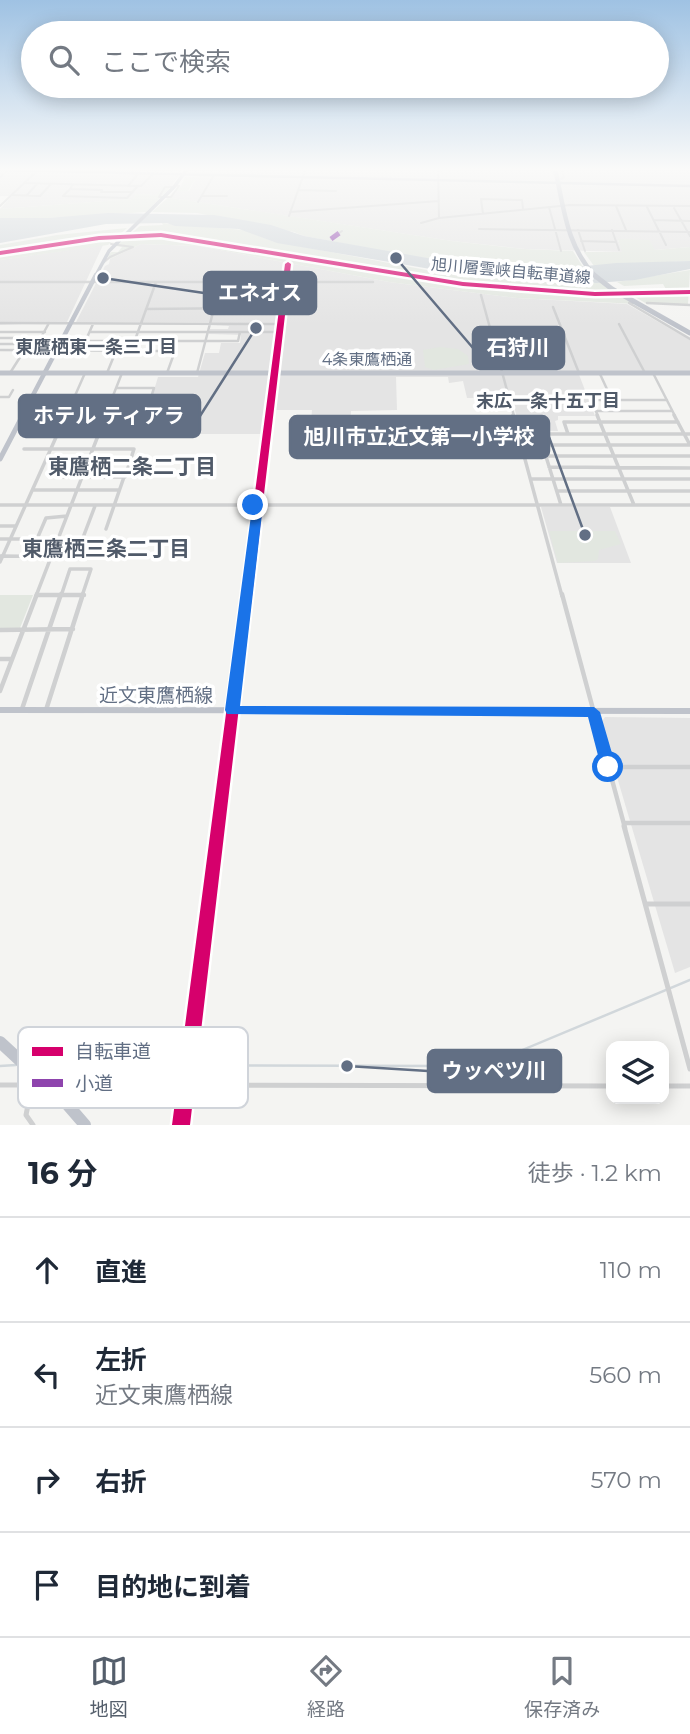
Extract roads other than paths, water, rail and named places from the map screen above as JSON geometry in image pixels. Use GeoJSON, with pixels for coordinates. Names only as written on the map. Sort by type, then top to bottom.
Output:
{"type":"FeatureCollection","features":[{"type":"Feature","properties":{"kind":"highway"},"geometry":{"type":"LineString","coordinates":[[570,220],[580,252],[598,277],[688,333]]}},
{"type":"Feature","properties":{"kind":"highway","name":"4条東鷹栖通"},"geometry":{"type":"LineString","coordinates":[[5,373],[690,373]]}},
{"type":"Feature","properties":{"kind":"highway"},"geometry":{"type":"LineString","coordinates":[[1,1043],[18,1059]]}},
{"type":"Feature","properties":{"kind":"highway"},"geometry":{"type":"LineString","coordinates":[[70,1108],[85,1125]]}},
{"type":"Feature","properties":{"kind":"main road"},"geometry":{"type":"LineString","coordinates":[[0,459],[100,265],[114,244],[139,220]]}},
{"type":"Feature","properties":{"kind":"main road","name":"近文東鷹栖線"},"geometry":{"type":"LineString","coordinates":[[0,710],[690,711]]}},
{"type":"Feature","properties":{"kind":"street"},"geometry":{"type":"LineString","coordinates":[[421,223],[430,220]]}},
{"type":"Feature","properties":{"kind":"street"},"geometry":{"type":"LineString","coordinates":[[553,220],[561,251]]}},
{"type":"Feature","properties":{"kind":"street"},"geometry":{"type":"LineString","coordinates":[[622,220],[626,230]]}},
{"type":"Feature","properties":{"kind":"street"},"geometry":{"type":"LineString","coordinates":[[654,220],[666,245]]}},
{"type":"Feature","properties":{"kind":"street"},"geometry":{"type":"LineString","coordinates":[[681,220],[690,236]]}},
{"type":"Feature","properties":{"kind":"street"},"geometry":{"type":"LineString","coordinates":[[479,229],[689,232]]}},
{"type":"Feature","properties":{"kind":"street"},"geometry":{"type":"LineString","coordinates":[[573,229],[581,241],[580,252]]}},
{"type":"Feature","properties":{"kind":"street"},"geometry":{"type":"LineString","coordinates":[[612,230],[619,250]]}},
{"type":"Feature","properties":{"kind":"street"},"geometry":{"type":"LineString","coordinates":[[331,239],[342,231]]}},
{"type":"Feature","properties":{"kind":"street"},"geometry":{"type":"LineString","coordinates":[[581,241],[616,242]]}},
{"type":"Feature","properties":{"kind":"street"},"geometry":{"type":"LineString","coordinates":[[100,265],[133,246],[114,244]]}},
{"type":"Feature","properties":{"kind":"street"},"geometry":{"type":"LineString","coordinates":[[193,1027],[288,264]]}},
{"type":"Feature","properties":{"kind":"street"},"geometry":{"type":"LineString","coordinates":[[0,282],[373,282]]}},
{"type":"Feature","properties":{"kind":"street"},"geometry":{"type":"LineString","coordinates":[[131,351],[156,282]]}},
{"type":"Feature","properties":{"kind":"street"},"geometry":{"type":"LineString","coordinates":[[197,373],[220,282]]}},
{"type":"Feature","properties":{"kind":"street"},"geometry":{"type":"LineString","coordinates":[[481,295],[690,1069]]}},
{"type":"Feature","properties":{"kind":"street"},"geometry":{"type":"LineString","coordinates":[[146,309],[250,308],[254,302],[283,302]]}},
{"type":"Feature","properties":{"kind":"street"},"geometry":{"type":"LineString","coordinates":[[647,303],[682,302],[688,305],[690,310]]}},
{"type":"Feature","properties":{"kind":"street"},"geometry":{"type":"LineString","coordinates":[[553,307],[579,373]]}},
{"type":"Feature","properties":{"kind":"street"},"geometry":{"type":"LineString","coordinates":[[0,323],[280,324]]}},
{"type":"Feature","properties":{"kind":"street"},"geometry":{"type":"LineString","coordinates":[[34,350],[49,323]]}},
{"type":"Feature","properties":{"kind":"street"},"geometry":{"type":"LineString","coordinates":[[81,351],[94,323]]}},
{"type":"Feature","properties":{"kind":"street"},"geometry":{"type":"LineString","coordinates":[[543,445],[690,445],[667,400],[619,324]]}},
{"type":"Feature","properties":{"kind":"street"},"geometry":{"type":"LineString","coordinates":[[0,332],[45,332]]}},
{"type":"Feature","properties":{"kind":"street"},"geometry":{"type":"LineString","coordinates":[[90,332],[279,332]]}},
{"type":"Feature","properties":{"kind":"street"},"geometry":{"type":"LineString","coordinates":[[85,341],[239,341],[240,332]]}},
{"type":"Feature","properties":{"kind":"street"},"geometry":{"type":"LineString","coordinates":[[0,338],[41,338]]}},
{"type":"Feature","properties":{"kind":"street"},"geometry":{"type":"LineString","coordinates":[[170,351],[173,341]]}},
{"type":"Feature","properties":{"kind":"street"},"geometry":{"type":"LineString","coordinates":[[0,344],[38,344]]}},
{"type":"Feature","properties":{"kind":"street"},"geometry":{"type":"LineString","coordinates":[[0,350],[175,351],[167,373]]}},
{"type":"Feature","properties":{"kind":"street"},"geometry":{"type":"LineString","coordinates":[[0,380],[24,350]]}},
{"type":"Feature","properties":{"kind":"street"},"geometry":{"type":"LineString","coordinates":[[107,373],[116,351]]}},
{"type":"Feature","properties":{"kind":"street"},"geometry":{"type":"LineString","coordinates":[[0,562],[85,373]]}},
{"type":"Feature","properties":{"kind":"street"},"geometry":{"type":"LineString","coordinates":[[0,691],[122,373]]}},
{"type":"Feature","properties":{"kind":"street"},"geometry":{"type":"LineString","coordinates":[[600,373],[612,400]]}},
{"type":"Feature","properties":{"kind":"street"},"geometry":{"type":"LineString","coordinates":[[99,433],[139,433],[144,421],[154,388],[117,388]]}},
{"type":"Feature","properties":{"kind":"street"},"geometry":{"type":"LineString","coordinates":[[0,397],[9,397],[13,390]]}},
{"type":"Feature","properties":{"kind":"street"},"geometry":{"type":"LineString","coordinates":[[113,397],[151,397]]}},
{"type":"Feature","properties":{"kind":"street"},"geometry":{"type":"LineString","coordinates":[[31,400],[73,400]]}},
{"type":"Feature","properties":{"kind":"street"},"geometry":{"type":"LineString","coordinates":[[634,505],[591,400],[667,400]]}},
{"type":"Feature","properties":{"kind":"street"},"geometry":{"type":"LineString","coordinates":[[69,408],[147,409]]}},
{"type":"Feature","properties":{"kind":"street"},"geometry":{"type":"LineString","coordinates":[[596,411],[672,411]]}},
{"type":"Feature","properties":{"kind":"street"},"geometry":{"type":"LineString","coordinates":[[104,420],[144,421]]}},
{"type":"Feature","properties":{"kind":"street"},"geometry":{"type":"LineString","coordinates":[[568,434],[565,422],[678,422]]}},
{"type":"Feature","properties":{"kind":"street"},"geometry":{"type":"LineString","coordinates":[[519,433],[690,434]]}},
{"type":"Feature","properties":{"kind":"street"},"geometry":{"type":"LineString","coordinates":[[539,433],[561,505]]}},
{"type":"Feature","properties":{"kind":"street"},"geometry":{"type":"LineString","coordinates":[[24,449],[134,449],[106,529]]}},
{"type":"Feature","properties":{"kind":"street"},"geometry":{"type":"LineString","coordinates":[[525,456],[690,456]]}},
{"type":"Feature","properties":{"kind":"street"},"geometry":{"type":"LineString","coordinates":[[88,462],[130,462]]}},
{"type":"Feature","properties":{"kind":"street"},"geometry":{"type":"LineString","coordinates":[[64,467],[60,477],[124,477]]}},
{"type":"Feature","properties":{"kind":"street"},"geometry":{"type":"LineString","coordinates":[[550,467],[690,467]]}},
{"type":"Feature","properties":{"kind":"street"},"geometry":{"type":"LineString","coordinates":[[531,479],[690,479]]}},
{"type":"Feature","properties":{"kind":"street"},"geometry":{"type":"LineString","coordinates":[[33,490],[120,490]]}},
{"type":"Feature","properties":{"kind":"street"},"geometry":{"type":"LineString","coordinates":[[557,491],[690,491]]}},
{"type":"Feature","properties":{"kind":"street"},"geometry":{"type":"LineString","coordinates":[[0,505],[690,505]]}},
{"type":"Feature","properties":{"kind":"street"},"geometry":{"type":"LineString","coordinates":[[76,556],[95,505]]}},
{"type":"Feature","properties":{"kind":"street"},"geometry":{"type":"LineString","coordinates":[[37,539],[46,518],[67,516]]}},
{"type":"Feature","properties":{"kind":"street"},"geometry":{"type":"LineString","coordinates":[[0,526],[16,526]]}},
{"type":"Feature","properties":{"kind":"street"},"geometry":{"type":"LineString","coordinates":[[0,539],[93,540]]}},
{"type":"Feature","properties":{"kind":"street"},"geometry":{"type":"LineString","coordinates":[[1,556],[87,556]]}},
{"type":"Feature","properties":{"kind":"street"},"geometry":{"type":"LineString","coordinates":[[21,711],[70,569],[91,569],[47,710]]}},
{"type":"Feature","properties":{"kind":"street"},"geometry":{"type":"LineString","coordinates":[[37,595],[84,595]]}},
{"type":"Feature","properties":{"kind":"street"},"geometry":{"type":"LineString","coordinates":[[0,630],[73,629]]}},
{"type":"Feature","properties":{"kind":"street"},"geometry":{"type":"LineString","coordinates":[[0,659],[12,659]]}},
{"type":"Feature","properties":{"kind":"street"},"geometry":{"type":"LineString","coordinates":[[608,767],[690,766]]}},
{"type":"Feature","properties":{"kind":"street"},"geometry":{"type":"LineString","coordinates":[[624,823],[690,823]]}},
{"type":"Feature","properties":{"kind":"street"},"geometry":{"type":"LineString","coordinates":[[646,904],[690,904]]}},
{"type":"Feature","properties":{"kind":"street"},"geometry":{"type":"LineString","coordinates":[[248,1084],[606,1086]]}},
{"type":"Feature","properties":{"kind":"street"},"geometry":{"type":"LineString","coordinates":[[0,1085],[18,1085]]}},
{"type":"Feature","properties":{"kind":"street"},"geometry":{"type":"LineString","coordinates":[[669,1086],[690,1086]]}},
{"type":"Feature","properties":{"kind":"street"},"geometry":{"type":"LineString","coordinates":[[27,1108],[26,1115],[33,1125]]}},
{"type":"Feature","properties":{"kind":"waterway"},"geometry":{"type":"LineString","coordinates":[[248,1066],[444,1066],[496,1061],[690,980]]}},
{"type":"Feature","properties":{"kind":"waterway"},"geometry":{"type":"LineString","coordinates":[[0,1066],[16,1065]]}},
{"type":"Feature","properties":{"kind":"place","name":"石狩川"},"geometry":{"type":"Point","coordinates":[396,258]}},
{"type":"Feature","properties":{"kind":"place","name":"エネオス"},"geometry":{"type":"Point","coordinates":[103,278]}},
{"type":"Feature","properties":{"kind":"place","name":"ホテル ティアラ"},"geometry":{"type":"Point","coordinates":[256,328]}},
{"type":"Feature","properties":{"kind":"place","name":"旭川市立近文第一小学校"},"geometry":{"type":"Point","coordinates":[585,535]}},
{"type":"Feature","properties":{"kind":"place","name":"ウッペツ川"},"geometry":{"type":"Point","coordinates":[347,1066]}},
{"type":"Feature","properties":{"kind":"district","name":"東鷹栖東一条三丁目"},"geometry":{"type":"Point","coordinates":[96,347]}},
{"type":"Feature","properties":{"kind":"district","name":"末広一条十五丁目"},"geometry":{"type":"Point","coordinates":[548,401]}},
{"type":"Feature","properties":{"kind":"district","name":"東鷹栖二条二丁目"},"geometry":{"type":"Point","coordinates":[132,466]}},
{"type":"Feature","properties":{"kind":"district","name":"東鷹栖三条二丁目"},"geometry":{"type":"Point","coordinates":[106,548]}}]}
